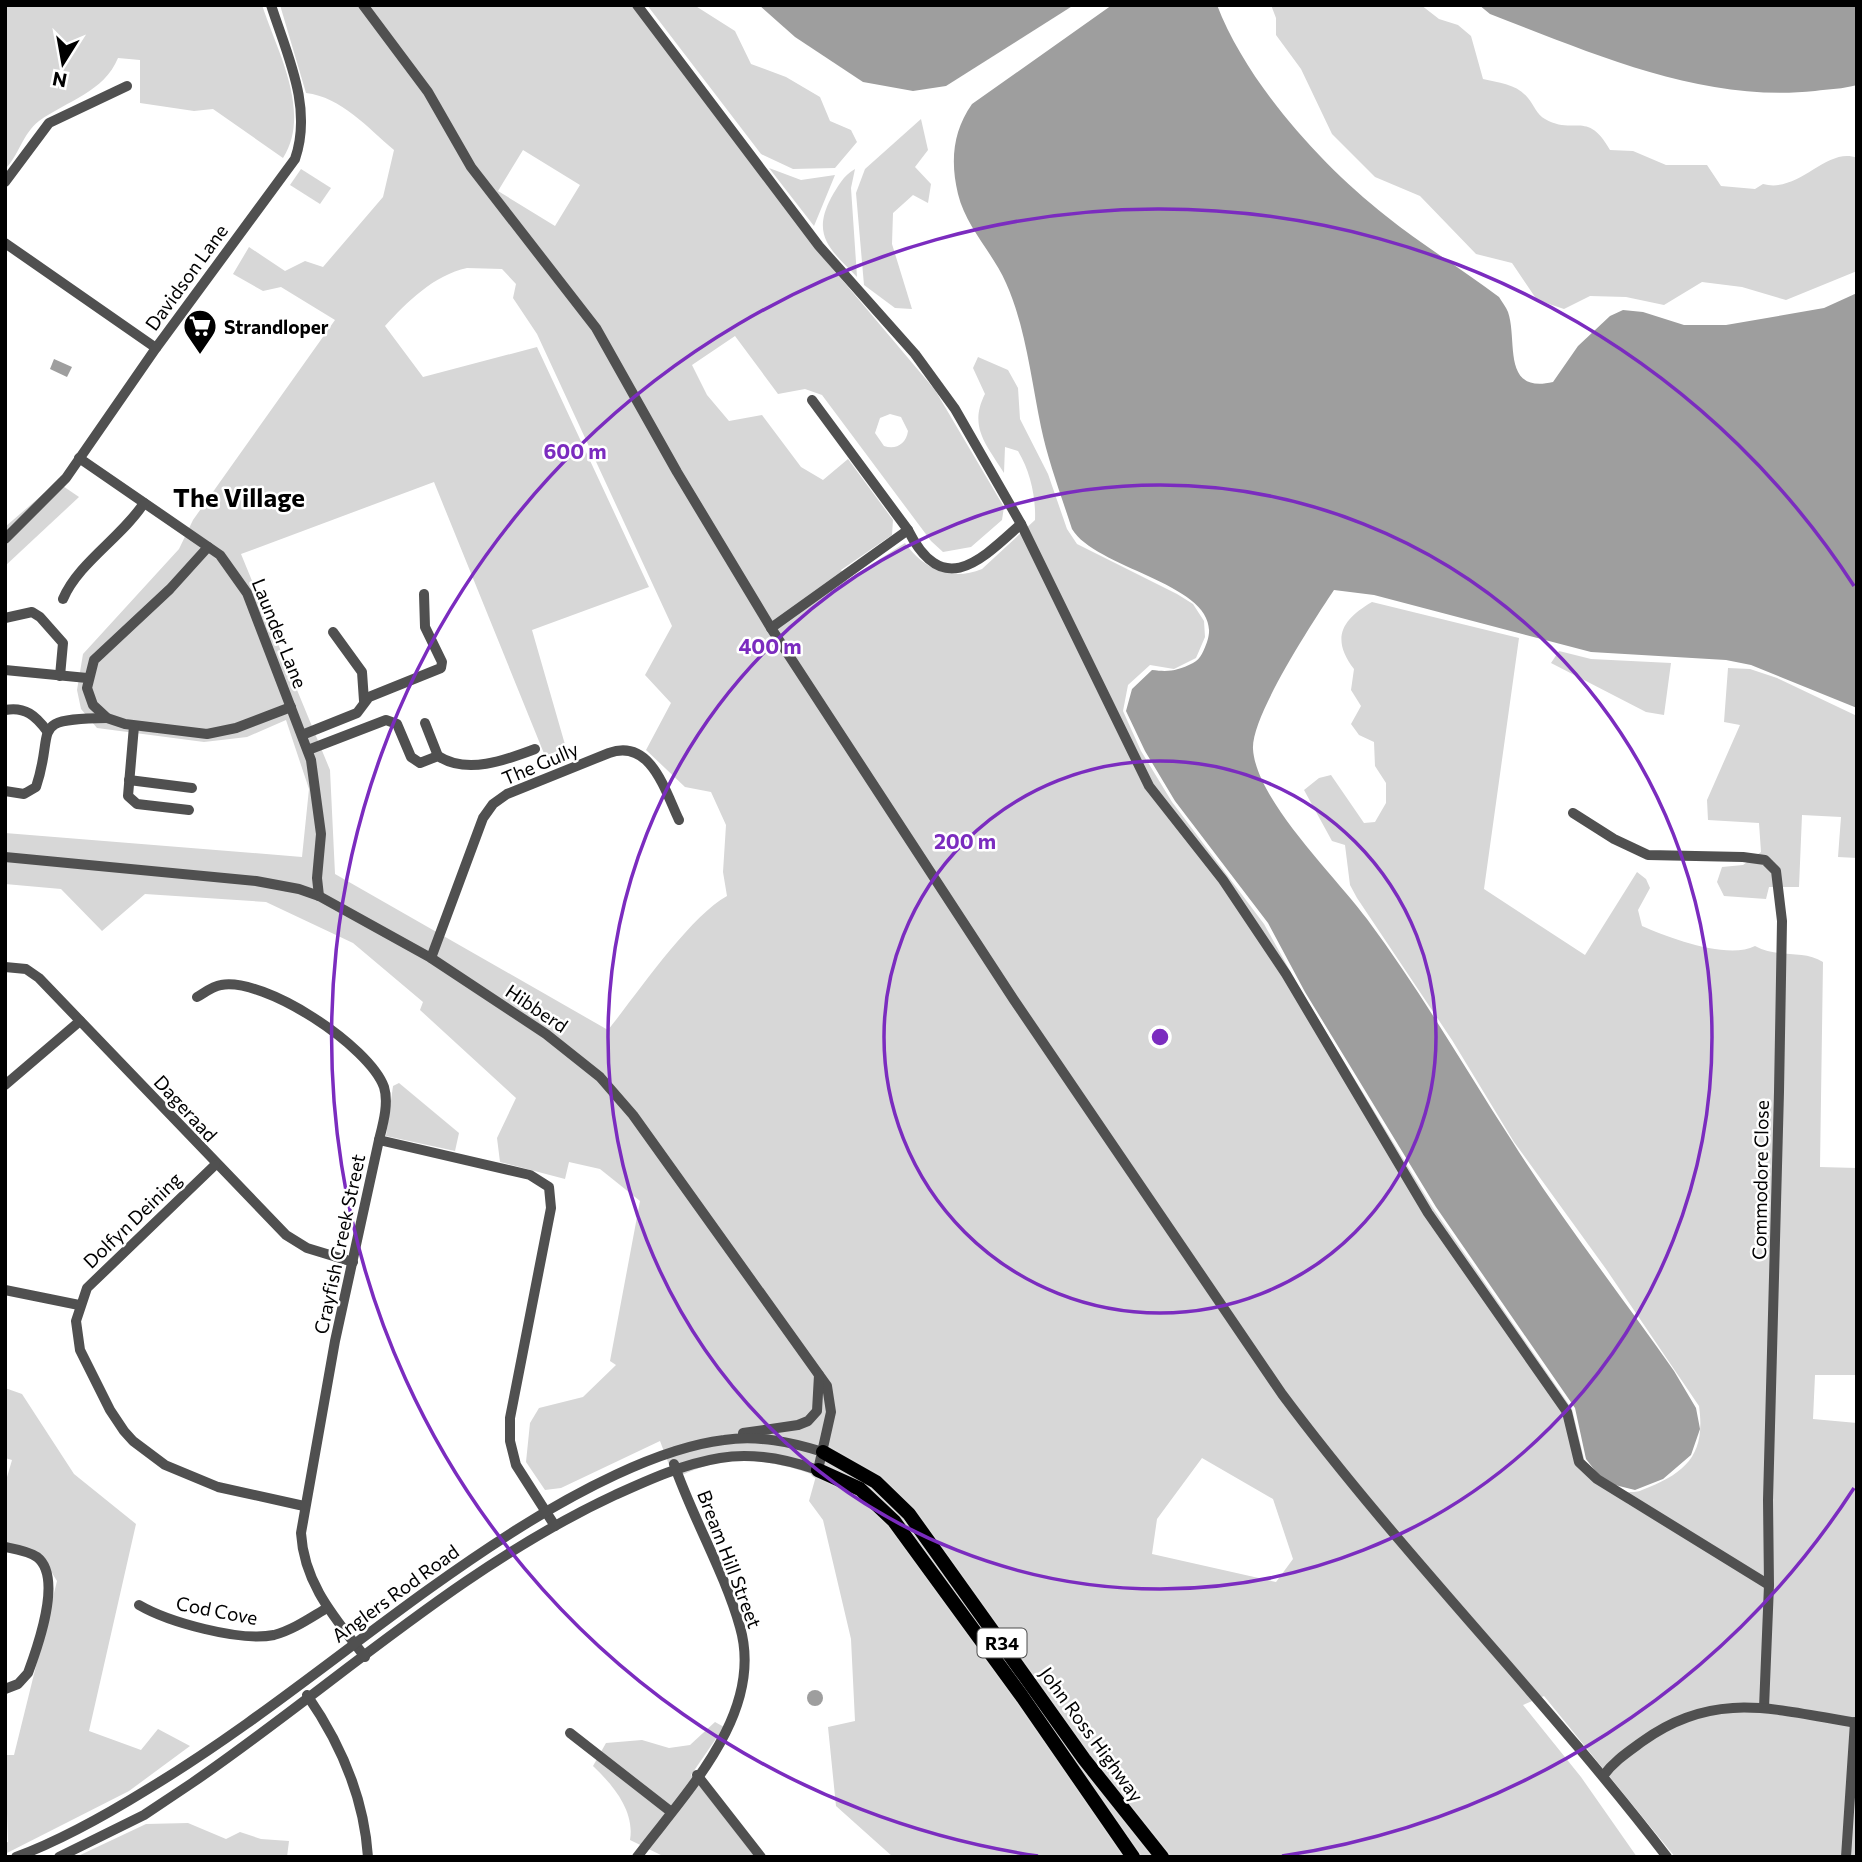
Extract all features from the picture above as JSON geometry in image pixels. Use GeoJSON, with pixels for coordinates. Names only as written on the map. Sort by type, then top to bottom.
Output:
{"type":"FeatureCollection","features":[{"type":"Feature","properties":{"kind":"main road","name":"John Ross Highway"},"geometry":{"type":"LineString","coordinates":[[823,1452],[876,1482],[909,1514],[1084,1759],[1162,1857]]}},
{"type":"Feature","properties":{"kind":"main road","name":"John Ross Highway"},"geometry":{"type":"LineString","coordinates":[[818,1469],[860,1489],[894,1521],[1021,1695],[1133,1857]]}},
{"type":"Feature","properties":{"kind":"street","name":"Davidson Lane"},"geometry":{"type":"LineString","coordinates":[[5,539],[57,490],[156,348],[295,159],[302,130],[301,100],[271,5]]}},
{"type":"Feature","properties":{"kind":"street"},"geometry":{"type":"LineString","coordinates":[[363,5],[428,92],[471,167],[596,328],[683,483],[771,628],[1014,1000],[1282,1394],[1322,1447],[1453,1606],[1603,1776],[1667,1857]]}},
{"type":"Feature","properties":{"kind":"street"},"geometry":{"type":"LineString","coordinates":[[637,5],[818,246],[915,355],[937,385],[1021,524],[1149,786],[1223,880],[1286,974],[1428,1213],[1567,1412],[1579,1462],[1597,1479],[1769,1585]]}},
{"type":"Feature","properties":{"kind":"street"},"geometry":{"type":"LineString","coordinates":[[5,181],[49,122],[127,86]]}},
{"type":"Feature","properties":{"kind":"street"},"geometry":{"type":"LineString","coordinates":[[5,243],[156,348]]}},
{"type":"Feature","properties":{"kind":"street"},"geometry":{"type":"LineString","coordinates":[[812,400],[908,530],[919,552],[928,559],[948,568],[960,568],[980,561],[1021,524]]}},
{"type":"Feature","properties":{"kind":"street","name":"Launder Lane"},"geometry":{"type":"LineString","coordinates":[[79,458],[208,547],[231,567],[247,593],[308,750],[321,834],[317,878],[319,896]]}},
{"type":"Feature","properties":{"kind":"street"},"geometry":{"type":"LineString","coordinates":[[63,599],[77,577],[144,503]]}},
{"type":"Feature","properties":{"kind":"street"},"geometry":{"type":"LineString","coordinates":[[771,628],[908,530]]}},
{"type":"Feature","properties":{"kind":"street"},"geometry":{"type":"LineString","coordinates":[[107,718],[89,698],[89,669],[101,652],[170,589],[208,547]]}},
{"type":"Feature","properties":{"kind":"street"},"geometry":{"type":"LineString","coordinates":[[364,701],[441,668],[442,662],[425,627],[424,594]]}},
{"type":"Feature","properties":{"kind":"street"},"geometry":{"type":"LineString","coordinates":[[5,618],[32,612],[40,617],[63,643],[60,676]]}},
{"type":"Feature","properties":{"kind":"street"},"geometry":{"type":"LineString","coordinates":[[302,734],[357,713],[364,701],[362,671],[333,632]]}},
{"type":"Feature","properties":{"kind":"street"},"geometry":{"type":"LineString","coordinates":[[5,670],[87,678]]}},
{"type":"Feature","properties":{"kind":"street"},"geometry":{"type":"LineString","coordinates":[[5,792],[24,794],[36,787],[47,731],[64,718],[107,718],[134,726],[215,734],[291,706]]}},
{"type":"Feature","properties":{"kind":"street"},"geometry":{"type":"LineString","coordinates":[[5,710],[17,708],[30,713],[47,731]]}},
{"type":"Feature","properties":{"kind":"street"},"geometry":{"type":"LineString","coordinates":[[308,750],[386,720],[397,724],[414,761],[420,763],[438,756]]}},
{"type":"Feature","properties":{"kind":"street"},"geometry":{"type":"LineString","coordinates":[[425,723],[438,756],[448,763],[490,764],[535,749]]}},
{"type":"Feature","properties":{"kind":"street"},"geometry":{"type":"LineString","coordinates":[[134,726],[128,796],[137,804],[189,810]]}},
{"type":"Feature","properties":{"kind":"street","name":"The Gully"},"geometry":{"type":"LineString","coordinates":[[431,958],[484,818],[494,804],[508,794],[617,750],[641,754],[653,766],[679,820]]}},
{"type":"Feature","properties":{"kind":"street"},"geometry":{"type":"LineString","coordinates":[[129,780],[192,788]]}},
{"type":"Feature","properties":{"kind":"street","name":"Commodore Close"},"geometry":{"type":"LineString","coordinates":[[1573,813],[1614,839],[1648,855],[1744,857],[1765,860],[1776,871],[1782,921],[1769,1585],[1764,1709]]}},
{"type":"Feature","properties":{"kind":"street","name":"Hibberd"},"geometry":{"type":"LineString","coordinates":[[5,857],[290,886],[319,896],[431,958],[546,1034],[612,1089],[634,1115],[830,1392],[832,1405],[818,1469]]}},
{"type":"Feature","properties":{"kind":"street","name":"Dageraad"},"geometry":{"type":"LineString","coordinates":[[5,967],[33,972],[286,1235],[307,1248],[353,1262]]}},
{"type":"Feature","properties":{"kind":"street"},"geometry":{"type":"LineString","coordinates":[[197,997],[217,985],[240,986],[290,1003],[323,1022],[373,1069],[383,1083],[385,1111],[379,1140]]}},
{"type":"Feature","properties":{"kind":"street"},"geometry":{"type":"LineString","coordinates":[[5,1085],[80,1021]]}},
{"type":"Feature","properties":{"kind":"street","name":"Crayfish Creek Street"},"geometry":{"type":"LineString","coordinates":[[365,1657],[327,1608],[313,1585],[304,1559],[301,1533],[304,1506],[379,1140],[530,1175],[549,1187],[551,1208],[510,1418],[510,1441],[516,1465],[555,1526]]}},
{"type":"Feature","properties":{"kind":"street","name":"Dolfyn Deining"},"geometry":{"type":"LineString","coordinates":[[79,1306],[95,1278],[215,1164]]}},
{"type":"Feature","properties":{"kind":"street"},"geometry":{"type":"LineString","coordinates":[[5,1290],[79,1306],[76,1321],[80,1350],[110,1410],[133,1441],[166,1465],[204,1483],[304,1506]]}},
{"type":"Feature","properties":{"kind":"street"},"geometry":{"type":"LineString","coordinates":[[724,1440],[808,1421],[817,1411],[818,1375]]}},
{"type":"Feature","properties":{"kind":"street","name":"Anglers Rod Road"},"geometry":{"type":"LineString","coordinates":[[16,1857],[65,1836],[183,1769],[469,1561],[546,1511],[670,1454],[724,1440],[773,1440],[823,1452]]}},
{"type":"Feature","properties":{"kind":"street","name":"Bream Hill Street"},"geometry":{"type":"LineString","coordinates":[[639,1854],[697,1775],[736,1714],[744,1686],[745,1656],[736,1613],[670,1454]]}},
{"type":"Feature","properties":{"kind":"street","name":"Anglers Rod Road"},"geometry":{"type":"LineString","coordinates":[[59,1857],[144,1815],[480,1573],[555,1526],[616,1495],[676,1470],[720,1458],[747,1455],[775,1458],[818,1469]]}},
{"type":"Feature","properties":{"kind":"street"},"geometry":{"type":"LineString","coordinates":[[5,1547],[37,1558],[48,1571],[50,1587],[28,1673],[18,1684],[5,1689]]}},
{"type":"Feature","properties":{"kind":"street","name":"Cod Cove"},"geometry":{"type":"LineString","coordinates":[[139,1605],[159,1616],[252,1636],[287,1631],[327,1608]]}},
{"type":"Feature","properties":{"kind":"street"},"geometry":{"type":"LineString","coordinates":[[300,1685],[335,1740],[352,1779],[364,1819],[368,1857]]}},
{"type":"Feature","properties":{"kind":"street"},"geometry":{"type":"LineString","coordinates":[[1603,1776],[1613,1763],[1680,1717],[1698,1711],[1764,1709],[1856,1723],[1846,1857]]}},
{"type":"Feature","properties":{"kind":"street"},"geometry":{"type":"LineString","coordinates":[[569,1733],[670,1811]]}},
{"type":"Feature","properties":{"kind":"street"},"geometry":{"type":"LineString","coordinates":[[697,1775],[761,1857]]}},
{"type":"Feature","properties":{"kind":"street"},"geometry":{"type":"LineString","coordinates":[[639,1854],[654,1857]]}},
{"type":"Feature","properties":{"kind":"shaded area"},"geometry":{"type":"Polygon","coordinates":[[[5,5],[262,5],[283,61],[293,102],[291,140],[283,158],[213,109],[194,111],[140,103],[140,60],[118,58],[112,70],[94,88],[33,126],[5,169],[5,5]]]}},
{"type":"Feature","properties":{"kind":"shaded area"},"geometry":{"type":"Polygon","coordinates":[[[280,5],[633,5],[817,250],[935,390],[1004,507],[1002,520],[971,547],[943,552],[931,541],[822,395],[805,389],[778,394],[735,336],[692,365],[707,395],[729,421],[762,415],[801,467],[823,480],[848,459],[893,520],[892,535],[841,570],[847,580],[905,543],[921,560],[939,571],[971,573],[982,569],[1035,520],[1031,484],[1018,451],[1005,447],[1004,473],[986,444],[979,426],[978,416],[985,394],[973,368],[978,357],[1008,370],[1018,388],[1020,419],[1048,474],[1067,529],[1077,544],[1177,594],[1193,604],[1204,621],[1205,637],[1196,658],[1174,669],[1150,665],[1128,685],[1123,711],[1141,751],[1172,802],[1264,924],[1303,994],[1433,1208],[1572,1409],[1586,1467],[1582,1469],[1628,1504],[1755,1579],[1757,1574],[1626,1493],[1657,1484],[1690,1460],[1699,1437],[1699,1406],[1606,1269],[1514,1142],[1452,1040],[1357,898],[1350,885],[1345,845],[1332,841],[1304,790],[1319,778],[1331,775],[1364,823],[1375,822],[1386,803],[1386,783],[1375,766],[1374,742],[1359,735],[1351,724],[1361,706],[1351,690],[1354,669],[1341,639],[1347,623],[1372,602],[1519,638],[1484,889],[1585,955],[1637,872],[1646,879],[1650,888],[1638,910],[1642,926],[1698,946],[1744,950],[1755,946],[1773,952],[1807,956],[1823,962],[1820,1167],[1857,1168],[1857,1375],[1815,1375],[1813,1419],[1857,1423],[1857,1857],[1675,1857],[1544,1696],[1523,1705],[1581,1777],[1637,1857],[893,1857],[836,1806],[828,1727],[855,1721],[851,1639],[823,1520],[809,1501],[816,1476],[780,1465],[728,1461],[711,1464],[674,1478],[660,1441],[561,1488],[545,1490],[526,1462],[530,1423],[539,1408],[583,1397],[616,1365],[610,1361],[640,1201],[600,1169],[569,1162],[565,1179],[500,1162],[497,1138],[516,1098],[420,1010],[423,1002],[353,943],[266,902],[145,894],[102,931],[61,889],[5,884],[5,833],[302,857],[309,789],[286,720],[247,737],[204,742],[97,728],[81,709],[77,690],[83,654],[179,549],[193,520],[335,320],[281,287],[263,291],[233,274],[249,247],[285,271],[305,261],[323,267],[383,197],[394,150],[342,107],[331,100],[306,93],[280,5]],[[523,150],[498,191],[555,226],[580,185],[523,150]],[[467,268],[432,283],[385,326],[423,377],[537,347],[649,587],[532,630],[566,748],[545,756],[434,482],[241,554],[330,770],[335,874],[608,1030],[680,938],[712,906],[727,896],[723,872],[726,825],[711,792],[685,787],[646,750],[671,703],[645,675],[672,626],[537,334],[513,298],[516,284],[502,269],[467,268]],[[890,414],[880,418],[875,433],[884,446],[893,447],[903,443],[908,431],[901,417],[890,414]],[[1202,1458],[1157,1519],[1152,1554],[1276,1582],[1293,1559],[1273,1499],[1202,1458]]]}},
{"type":"Feature","properties":{"kind":"shaded area"},"geometry":{"type":"Polygon","coordinates":[[[647,5],[694,5],[735,31],[751,64],[786,77],[820,97],[830,121],[851,130],[857,142],[835,168],[793,169],[761,154],[647,5]]]}},
{"type":"Feature","properties":{"kind":"shaded area"},"geometry":{"type":"Polygon","coordinates":[[[759,5],[1074,5],[946,86],[913,91],[863,82],[795,37],[759,5]]]}},
{"type":"Feature","properties":{"kind":"shaded area"},"geometry":{"type":"Polygon","coordinates":[[[1112,5],[1217,5],[1247,64],[1267,93],[1288,121],[1336,172],[1386,216],[1499,297],[1508,312],[1511,324],[1515,362],[1525,380],[1537,384],[1553,382],[1578,346],[1610,316],[1623,310],[1643,312],[1684,325],[1726,325],[1824,308],[1857,293],[1857,708],[1751,665],[1726,660],[1591,652],[1374,595],[1334,590],[1285,668],[1255,734],[1253,749],[1257,769],[1282,814],[1386,946],[1531,1170],[1674,1371],[1696,1408],[1700,1429],[1691,1455],[1663,1479],[1635,1490],[1615,1485],[1600,1477],[1586,1459],[1575,1408],[1436,1207],[1305,992],[1268,923],[1175,801],[1145,751],[1126,711],[1132,689],[1152,670],[1177,669],[1198,659],[1207,642],[1208,623],[1198,606],[1180,592],[1106,556],[1086,544],[1072,529],[1044,440],[1013,300],[1001,272],[967,218],[958,194],[954,170],[957,136],[972,104],[1112,5]]]}},
{"type":"Feature","properties":{"kind":"shaded area"},"geometry":{"type":"Polygon","coordinates":[[[1271,5],[1421,5],[1439,19],[1458,25],[1471,36],[1483,79],[1524,93],[1545,119],[1555,124],[1580,125],[1594,130],[1610,150],[1633,151],[1666,165],[1707,165],[1721,186],[1755,189],[1763,184],[1776,185],[1801,177],[1835,158],[1857,158],[1857,271],[1786,300],[1742,287],[1702,282],[1664,305],[1626,297],[1590,296],[1564,309],[1537,300],[1512,263],[1476,254],[1420,196],[1375,177],[1332,134],[1301,69],[1276,35],[1276,18],[1271,5]]]}},
{"type":"Feature","properties":{"kind":"shaded area"},"geometry":{"type":"Polygon","coordinates":[[[1479,5],[1857,5],[1857,85],[1773,93],[1731,90],[1690,82],[1608,59],[1490,14],[1479,5]]]}},
{"type":"Feature","properties":{"kind":"shaded area"},"geometry":{"type":"Polygon","coordinates":[[[921,119],[928,150],[915,167],[931,184],[928,203],[913,195],[893,213],[892,244],[912,309],[895,308],[864,285],[856,193],[865,169],[921,119]]]}},
{"type":"Feature","properties":{"kind":"shaded area"},"geometry":{"type":"Polygon","coordinates":[[[769,168],[801,180],[835,175],[814,226],[769,168]]]}},
{"type":"Feature","properties":{"kind":"shaded area"},"geometry":{"type":"Polygon","coordinates":[[[301,169],[331,188],[320,204],[290,185],[301,169]]]}},
{"type":"Feature","properties":{"kind":"shaded area"},"geometry":{"type":"Polygon","coordinates":[[[855,169],[851,188],[857,277],[832,250],[824,233],[823,223],[825,211],[836,189],[855,169]]]}},
{"type":"Feature","properties":{"kind":"shaded area"},"geometry":{"type":"Polygon","coordinates":[[[54,359],[72,367],[67,377],[50,369],[54,359]]]}},
{"type":"Feature","properties":{"kind":"shaded area"},"geometry":{"type":"Polygon","coordinates":[[[57,482],[79,497],[5,566],[5,527],[57,482]]]}},
{"type":"Feature","properties":{"kind":"shaded area"},"geometry":{"type":"Polygon","coordinates":[[[1559,651],[1591,659],[1671,663],[1664,715],[1646,712],[1551,663],[1559,651]]]}},
{"type":"Feature","properties":{"kind":"shaded area"},"geometry":{"type":"Polygon","coordinates":[[[1728,668],[1750,669],[1777,678],[1857,716],[1857,858],[1838,857],[1841,817],[1802,815],[1799,887],[1769,887],[1766,899],[1724,896],[1717,882],[1722,867],[1743,865],[1761,852],[1759,823],[1708,820],[1707,800],[1740,725],[1724,722],[1728,668]]]}},
{"type":"Feature","properties":{"kind":"shaded area"},"geometry":{"type":"Polygon","coordinates":[[[399,1083],[459,1133],[455,1151],[386,1136],[393,1086],[399,1083]]]}},
{"type":"Feature","properties":{"kind":"shaded area"},"geometry":{"type":"Polygon","coordinates":[[[5,1388],[22,1394],[74,1474],[136,1524],[89,1731],[141,1750],[158,1729],[190,1746],[129,1791],[5,1854],[5,1843],[8,1842],[5,1755],[14,1755],[57,1581],[39,1552],[5,1542],[5,1484],[12,1460],[5,1458],[5,1388]]]}},
{"type":"Feature","properties":{"kind":"shaded area"},"geometry":{"type":"Polygon","coordinates":[[[815,1690],[821,1692],[821,1704],[815,1706],[809,1704],[807,1698],[809,1692],[815,1690]]]}},
{"type":"Feature","properties":{"kind":"shaded area"},"geometry":{"type":"Polygon","coordinates":[[[715,1722],[724,1727],[691,1775],[755,1857],[665,1857],[630,1840],[629,1819],[621,1799],[593,1766],[606,1743],[642,1740],[669,1748],[690,1745],[715,1722]]]}},
{"type":"Feature","properties":{"kind":"shaded area"},"geometry":{"type":"Polygon","coordinates":[[[188,1823],[226,1839],[240,1832],[261,1839],[289,1841],[287,1857],[76,1857],[146,1824],[188,1823]]]}},
{"type":"Feature","properties":{"kind":"place","name":"Strandloper"},"geometry":{"type":"Point","coordinates":[200,356]}},
{"type":"Feature","properties":{"kind":"district","name":"The Village"},"geometry":{"type":"Point","coordinates":[239,496]}}]}
